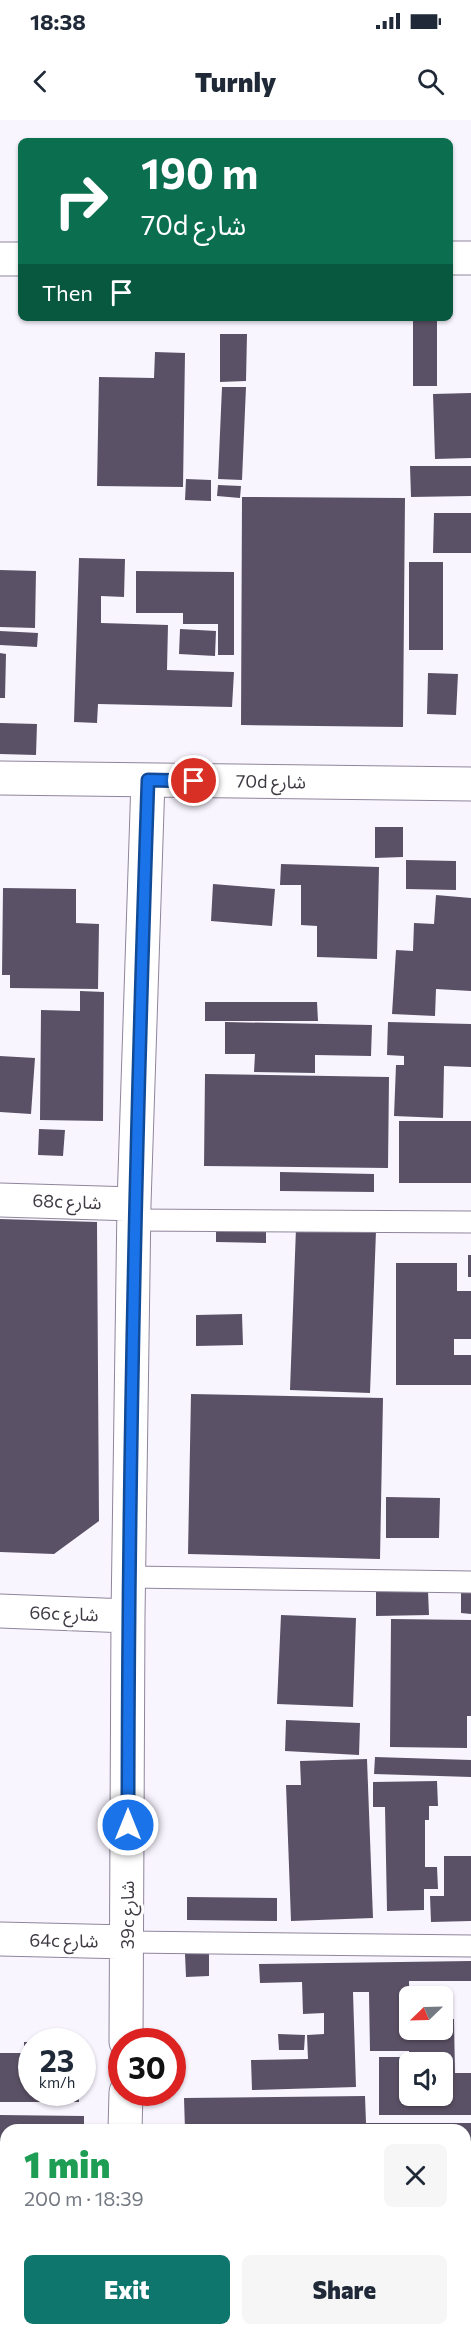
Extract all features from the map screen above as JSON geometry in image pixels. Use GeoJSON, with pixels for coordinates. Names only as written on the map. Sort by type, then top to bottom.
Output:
{"type":"FeatureCollection","features":[{"type":"Feature","properties":{"kind":"street"},"geometry":{"type":"LineString","coordinates":[[453,258],[471,258]]}},
{"type":"Feature","properties":{"kind":"street"},"geometry":{"type":"LineString","coordinates":[[0,259],[18,259]]}},
{"type":"Feature","properties":{"kind":"street","name":"70d شارع"},"geometry":{"type":"LineString","coordinates":[[0,778],[471,784]]}},
{"type":"Feature","properties":{"kind":"street","name":"39c شارع"},"geometry":{"type":"LineString","coordinates":[[126,2028],[128,1616],[134,1212],[148,780]]}},
{"type":"Feature","properties":{"kind":"street","name":"68c شارع"},"geometry":{"type":"LineString","coordinates":[[0,1200],[134,1212]]}},
{"type":"Feature","properties":{"kind":"street","name":"66c شارع"},"geometry":{"type":"LineString","coordinates":[[0,1611],[128,1616]]}},
{"type":"Feature","properties":{"kind":"street","name":"64c شارع"},"geometry":{"type":"LineString","coordinates":[[0,1939],[128,1942]]}},
{"type":"Feature","properties":{"kind":"street"},"geometry":{"type":"LineString","coordinates":[[125,2124],[126,2106]]}},
{"type":"Feature","properties":{"kind":"lane"},"geometry":{"type":"LineString","coordinates":[[134,1212],[471,1222]]}},
{"type":"Feature","properties":{"kind":"lane"},"geometry":{"type":"LineString","coordinates":[[129,1577],[471,1582]]}},
{"type":"Feature","properties":{"kind":"lane"},"geometry":{"type":"LineString","coordinates":[[128,1942],[471,1946]]}},
{"type":"Feature","properties":{"kind":"building"},"geometry":{"type":"Polygon","coordinates":[[[413,321],[437,321],[437,386],[413,386],[413,321]]]}},
{"type":"Feature","properties":{"kind":"building"},"geometry":{"type":"Polygon","coordinates":[[[220,334],[247,334],[246,381],[220,382],[220,334]]]}},
{"type":"Feature","properties":{"kind":"building"},"geometry":{"type":"Polygon","coordinates":[[[155,352],[185,353],[183,487],[97,486],[99,377],[154,378],[155,352]]]}},
{"type":"Feature","properties":{"kind":"building"},"geometry":{"type":"Polygon","coordinates":[[[222,387],[246,387],[242,480],[218,479],[222,387]]]}},
{"type":"Feature","properties":{"kind":"building"},"geometry":{"type":"Polygon","coordinates":[[[471,393],[471,458],[435,459],[433,394],[471,393]]]}},
{"type":"Feature","properties":{"kind":"building"},"geometry":{"type":"Polygon","coordinates":[[[410,466],[471,466],[471,496],[411,497],[410,466]]]}},
{"type":"Feature","properties":{"kind":"building"},"geometry":{"type":"Polygon","coordinates":[[[186,479],[211,480],[211,501],[185,500],[186,479]]]}},
{"type":"Feature","properties":{"kind":"building"},"geometry":{"type":"Polygon","coordinates":[[[218,485],[241,486],[240,498],[217,496],[218,485]]]}},
{"type":"Feature","properties":{"kind":"building"},"geometry":{"type":"Polygon","coordinates":[[[242,497],[405,498],[403,727],[241,725],[242,497]]]}},
{"type":"Feature","properties":{"kind":"building"},"geometry":{"type":"Polygon","coordinates":[[[434,513],[471,513],[471,553],[433,553],[434,513]]]}},
{"type":"Feature","properties":{"kind":"building"},"geometry":{"type":"Polygon","coordinates":[[[79,558],[125,559],[124,597],[101,596],[101,623],[168,625],[167,670],[234,672],[232,707],[98,704],[97,723],[74,722],[79,558]]]}},
{"type":"Feature","properties":{"kind":"building"},"geometry":{"type":"Polygon","coordinates":[[[409,562],[443,562],[443,650],[409,650],[409,562]]]}},
{"type":"Feature","properties":{"kind":"building"},"geometry":{"type":"Polygon","coordinates":[[[0,570],[36,571],[35,628],[0,627],[0,570]]]}},
{"type":"Feature","properties":{"kind":"building"},"geometry":{"type":"Polygon","coordinates":[[[136,571],[234,572],[234,655],[218,655],[218,624],[183,624],[183,613],[136,613],[136,571]]]}},
{"type":"Feature","properties":{"kind":"building"},"geometry":{"type":"Polygon","coordinates":[[[180,629],[216,631],[215,656],[179,654],[180,629]]]}},
{"type":"Feature","properties":{"kind":"building"},"geometry":{"type":"Polygon","coordinates":[[[0,631],[38,633],[37,647],[0,645],[0,631]]]}},
{"type":"Feature","properties":{"kind":"building"},"geometry":{"type":"Polygon","coordinates":[[[0,653],[6,654],[5,698],[0,698],[0,653]]]}},
{"type":"Feature","properties":{"kind":"building"},"geometry":{"type":"Polygon","coordinates":[[[428,673],[458,674],[456,715],[427,714],[428,673]]]}},
{"type":"Feature","properties":{"kind":"building"},"geometry":{"type":"Polygon","coordinates":[[[0,723],[37,724],[36,755],[0,754],[0,723]]]}},
{"type":"Feature","properties":{"kind":"building"},"geometry":{"type":"Polygon","coordinates":[[[375,827],[403,827],[403,857],[375,858],[375,827]]]}},
{"type":"Feature","properties":{"kind":"building"},"geometry":{"type":"Polygon","coordinates":[[[406,860],[456,861],[456,890],[406,889],[406,860]]]}},
{"type":"Feature","properties":{"kind":"building"},"geometry":{"type":"Polygon","coordinates":[[[281,864],[379,867],[377,959],[317,957],[317,926],[301,925],[301,885],[280,885],[281,864]]]}},
{"type":"Feature","properties":{"kind":"building"},"geometry":{"type":"Polygon","coordinates":[[[213,884],[275,889],[272,926],[211,921],[213,884]]]}},
{"type":"Feature","properties":{"kind":"building"},"geometry":{"type":"Polygon","coordinates":[[[3,888],[76,889],[76,923],[99,924],[98,989],[10,988],[10,975],[2,975],[3,888]]]}},
{"type":"Feature","properties":{"kind":"building"},"geometry":{"type":"Polygon","coordinates":[[[436,895],[471,898],[471,991],[436,989],[435,1016],[392,1014],[396,950],[413,951],[414,923],[434,924],[436,895]]]}},
{"type":"Feature","properties":{"kind":"building"},"geometry":{"type":"Polygon","coordinates":[[[80,991],[104,992],[103,1121],[40,1120],[41,1010],[80,1011],[80,991]]]}},
{"type":"Feature","properties":{"kind":"building"},"geometry":{"type":"Polygon","coordinates":[[[205,1002],[317,1002],[318,1021],[205,1021],[205,1002]]]}},
{"type":"Feature","properties":{"kind":"building"},"geometry":{"type":"Polygon","coordinates":[[[225,1022],[372,1025],[371,1056],[315,1055],[315,1073],[254,1072],[255,1054],[225,1054],[225,1022]]]}},
{"type":"Feature","properties":{"kind":"building"},"geometry":{"type":"Polygon","coordinates":[[[388,1022],[471,1024],[471,1067],[444,1066],[443,1118],[394,1116],[396,1065],[404,1065],[404,1056],[387,1055],[388,1022]]]}},
{"type":"Feature","properties":{"kind":"building"},"geometry":{"type":"Polygon","coordinates":[[[0,1056],[35,1058],[31,1114],[0,1112],[0,1056]]]}},
{"type":"Feature","properties":{"kind":"building"},"geometry":{"type":"Polygon","coordinates":[[[205,1074],[389,1077],[388,1168],[204,1166],[205,1074]]]}},
{"type":"Feature","properties":{"kind":"building"},"geometry":{"type":"Polygon","coordinates":[[[399,1121],[471,1121],[471,1183],[399,1183],[399,1121]]]}},
{"type":"Feature","properties":{"kind":"building"},"geometry":{"type":"Polygon","coordinates":[[[39,1129],[65,1130],[63,1156],[38,1155],[39,1129]]]}},
{"type":"Feature","properties":{"kind":"building"},"geometry":{"type":"Polygon","coordinates":[[[280,1172],[374,1174],[374,1192],[280,1191],[280,1172]]]}},
{"type":"Feature","properties":{"kind":"building"},"geometry":{"type":"Polygon","coordinates":[[[0,1219],[97,1222],[99,1521],[54,1554],[0,1552],[0,1219]]]}},
{"type":"Feature","properties":{"kind":"building"},"geometry":{"type":"Polygon","coordinates":[[[216,1224],[266,1224],[266,1243],[216,1242],[216,1224]]]}},
{"type":"Feature","properties":{"kind":"building"},"geometry":{"type":"Polygon","coordinates":[[[296,1228],[376,1231],[370,1393],[290,1390],[296,1228]]]}},
{"type":"Feature","properties":{"kind":"building"},"geometry":{"type":"Polygon","coordinates":[[[468,1255],[471,1255],[471,1277],[468,1277],[468,1255]]]}},
{"type":"Feature","properties":{"kind":"building"},"geometry":{"type":"Polygon","coordinates":[[[396,1263],[457,1263],[457,1291],[471,1291],[471,1339],[454,1339],[454,1355],[471,1355],[471,1385],[396,1385],[396,1263]]]}},
{"type":"Feature","properties":{"kind":"building"},"geometry":{"type":"Polygon","coordinates":[[[242,1314],[243,1345],[196,1346],[196,1315],[242,1314]]]}},
{"type":"Feature","properties":{"kind":"building"},"geometry":{"type":"Polygon","coordinates":[[[191,1394],[383,1398],[380,1559],[188,1554],[191,1394]]]}},
{"type":"Feature","properties":{"kind":"building"},"geometry":{"type":"Polygon","coordinates":[[[386,1497],[440,1498],[439,1538],[386,1538],[386,1497]]]}},
{"type":"Feature","properties":{"kind":"building"},"geometry":{"type":"Polygon","coordinates":[[[428,1591],[429,1615],[376,1616],[376,1592],[428,1591]]]}},
{"type":"Feature","properties":{"kind":"building"},"geometry":{"type":"Polygon","coordinates":[[[461,1593],[471,1593],[471,1614],[461,1613],[461,1593]]]}},
{"type":"Feature","properties":{"kind":"building"},"geometry":{"type":"Polygon","coordinates":[[[281,1615],[356,1618],[353,1707],[277,1704],[281,1615]]]}},
{"type":"Feature","properties":{"kind":"building"},"geometry":{"type":"Polygon","coordinates":[[[391,1619],[471,1620],[471,1716],[467,1716],[467,1748],[390,1747],[391,1619]]]}},
{"type":"Feature","properties":{"kind":"building"},"geometry":{"type":"Polygon","coordinates":[[[286,1720],[360,1723],[359,1755],[285,1751],[286,1720]]]}},
{"type":"Feature","properties":{"kind":"building"},"geometry":{"type":"Polygon","coordinates":[[[375,1757],[471,1760],[471,1777],[374,1774],[375,1757]]]}},
{"type":"Feature","properties":{"kind":"building"},"geometry":{"type":"Polygon","coordinates":[[[367,1759],[373,1918],[291,1921],[286,1785],[301,1785],[300,1761],[367,1759]]]}},
{"type":"Feature","properties":{"kind":"building"},"geometry":{"type":"Polygon","coordinates":[[[437,1781],[438,1806],[429,1806],[429,1820],[425,1820],[425,1867],[437,1867],[438,1889],[424,1889],[424,1910],[387,1911],[385,1807],[373,1807],[373,1782],[437,1781]]]}},
{"type":"Feature","properties":{"kind":"building"},"geometry":{"type":"Polygon","coordinates":[[[444,1856],[471,1856],[471,1921],[431,1922],[430,1896],[444,1896],[444,1856]]]}},
{"type":"Feature","properties":{"kind":"building"},"geometry":{"type":"Polygon","coordinates":[[[187,1897],[277,1898],[277,1921],[187,1920],[187,1897]]]}},
{"type":"Feature","properties":{"kind":"building"},"geometry":{"type":"Polygon","coordinates":[[[209,1953],[209,1976],[186,1977],[185,1954],[209,1953]]]}},
{"type":"Feature","properties":{"kind":"building"},"geometry":{"type":"Polygon","coordinates":[[[471,1961],[471,1981],[409,1981],[409,1986],[399,1986],[399,2040],[453,2040],[454,2019],[455,2073],[471,2073],[471,2115],[379,2115],[379,2057],[399,2057],[399,2106],[453,2106],[453,2052],[370,2051],[369,1992],[353,1992],[356,2087],[252,2090],[251,2060],[308,2059],[307,2035],[324,2034],[324,2013],[303,2014],[302,1982],[260,1983],[259,1964],[471,1961]]]}},
{"type":"Feature","properties":{"kind":"building"},"geometry":{"type":"Polygon","coordinates":[[[278,2034],[305,2035],[304,2050],[279,2050],[278,2034]]]}},
{"type":"Feature","properties":{"kind":"building"},"geometry":{"type":"Polygon","coordinates":[[[0,2053],[18,2053],[18,2102],[0,2102],[0,2053]]]}},
{"type":"Feature","properties":{"kind":"building"},"geometry":{"type":"Polygon","coordinates":[[[365,2096],[366,2123],[471,2123],[471,2124],[185,2124],[186,2098],[365,2096]]]}},
{"type":"Feature","properties":{"kind":"building"},"geometry":{"type":"Polygon","coordinates":[[[0,2115],[84,2116],[84,2124],[0,2124],[0,2115]]]}},
{"type":"Feature","properties":{"kind":"route"},"geometry":{"type":"LineString","coordinates":[[128,1825],[128,1616],[134,1204],[148,780],[194,781]]}}]}
